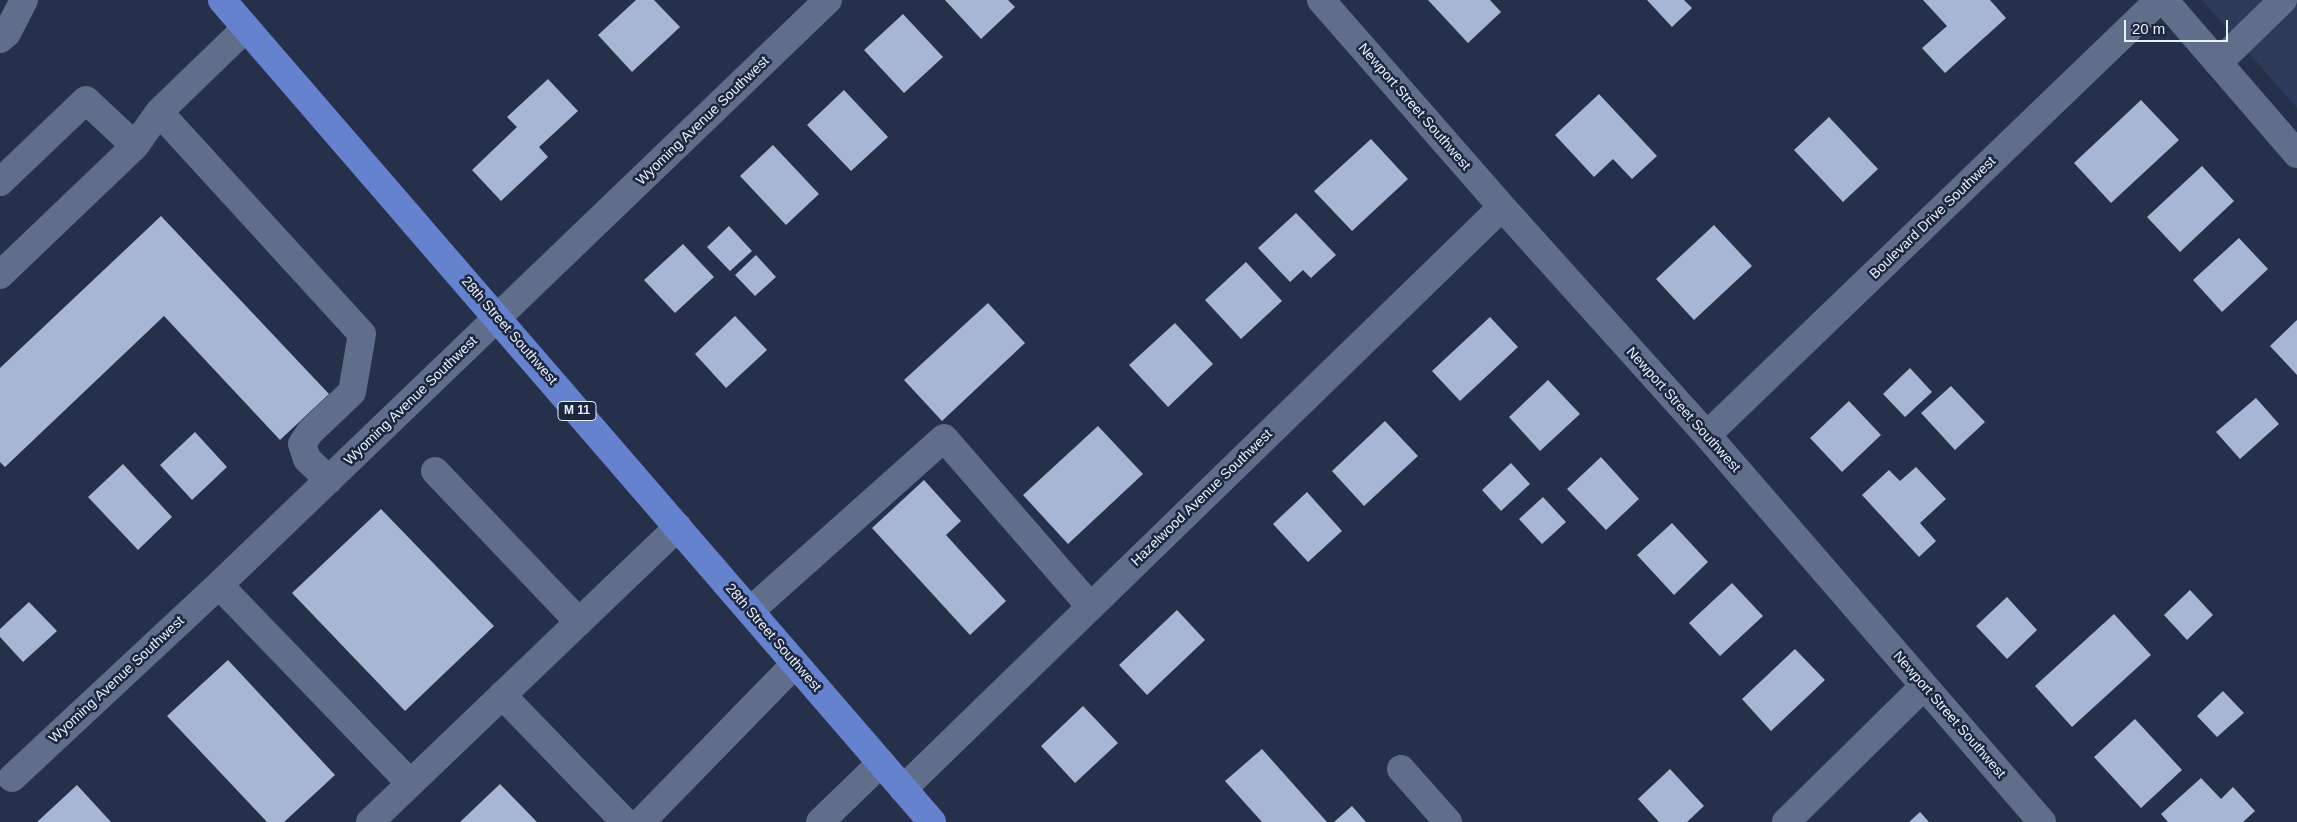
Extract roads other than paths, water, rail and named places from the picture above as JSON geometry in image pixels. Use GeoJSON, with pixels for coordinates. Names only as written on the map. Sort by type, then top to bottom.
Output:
{"type":"FeatureCollection","features":[{"type":"Feature","properties":{"kind":"main road","name":"28th Street Southwest"},"geometry":{"type":"LineString","coordinates":[[222,0],[932,822]]}},
{"type":"Feature","properties":{"kind":"street"},"geometry":{"type":"LineString","coordinates":[[0,39],[7,33],[24,0]]}},
{"type":"Feature","properties":{"kind":"street","name":"Wyoming Avenue Southwest"},"geometry":{"type":"LineString","coordinates":[[12,778],[219,585],[828,0]]}},
{"type":"Feature","properties":{"kind":"street","name":"Newport Street Southwest"},"geometry":{"type":"LineString","coordinates":[[1322,0],[1502,207],[1707,435],[2042,822]]}},
{"type":"Feature","properties":{"kind":"street","name":"Boulevard Drive Southwest"},"geometry":{"type":"LineString","coordinates":[[1707,435],[2159,0]]}},
{"type":"Feature","properties":{"kind":"street"},"geometry":{"type":"LineString","coordinates":[[2164,0],[2296,150]]}},
{"type":"Feature","properties":{"kind":"street"},"geometry":{"type":"LineString","coordinates":[[2218,63],[2283,0]]}},
{"type":"Feature","properties":{"kind":"street"},"geometry":{"type":"LineString","coordinates":[[0,274],[135,146],[159,112],[246,28]]}},
{"type":"Feature","properties":{"kind":"street"},"geometry":{"type":"LineString","coordinates":[[0,182],[86,100],[135,146]]}},
{"type":"Feature","properties":{"kind":"street"},"geometry":{"type":"LineString","coordinates":[[159,112],[362,334],[352,392],[310,432],[302,444],[307,459],[329,480]]}},
{"type":"Feature","properties":{"kind":"street","name":"Hazelwood Avenue Southwest"},"geometry":{"type":"LineString","coordinates":[[903,789],[1502,207]]}},
{"type":"Feature","properties":{"kind":"street"},"geometry":{"type":"LineString","coordinates":[[750,611],[944,438],[1090,606]]}},
{"type":"Feature","properties":{"kind":"street"},"geometry":{"type":"LineString","coordinates":[[435,471],[578,622]]}},
{"type":"Feature","properties":{"kind":"street"},"geometry":{"type":"LineString","coordinates":[[370,822],[678,527]]}},
{"type":"Feature","properties":{"kind":"street"},"geometry":{"type":"LineString","coordinates":[[219,585],[410,783]]}},
{"type":"Feature","properties":{"kind":"street"},"geometry":{"type":"LineString","coordinates":[[641,822],[795,664]]}},
{"type":"Feature","properties":{"kind":"street"},"geometry":{"type":"LineString","coordinates":[[1786,822],[1924,686]]}},
{"type":"Feature","properties":{"kind":"street"},"geometry":{"type":"LineString","coordinates":[[502,695],[625,822]]}},
{"type":"Feature","properties":{"kind":"street"},"geometry":{"type":"LineString","coordinates":[[820,822],[881,763]]}},
{"type":"Feature","properties":{"kind":"street"},"geometry":{"type":"LineString","coordinates":[[1401,769],[1448,822]]}}]}
